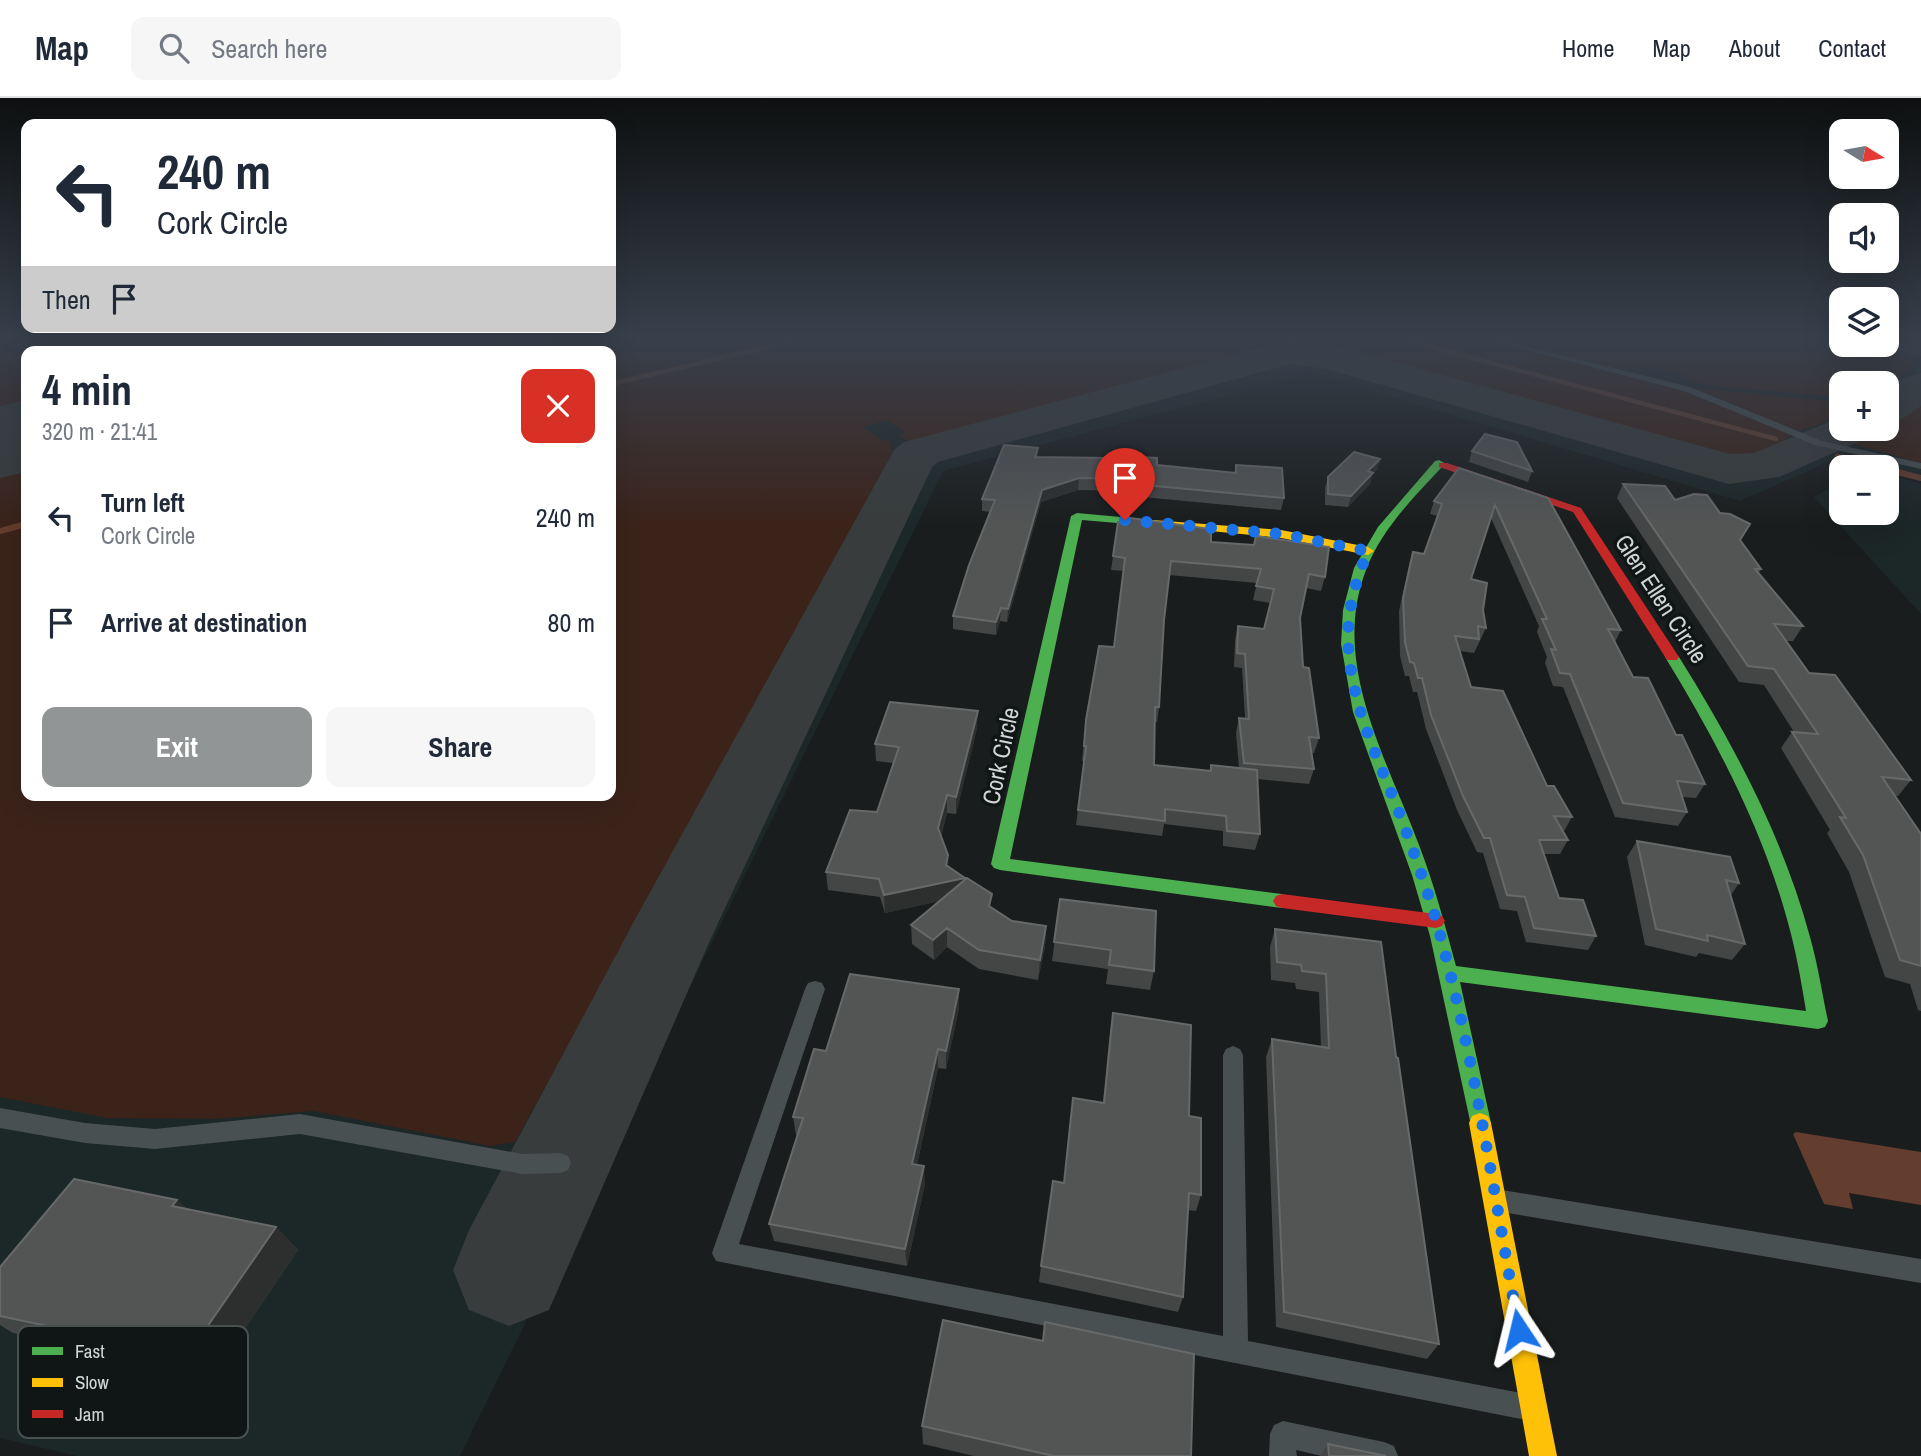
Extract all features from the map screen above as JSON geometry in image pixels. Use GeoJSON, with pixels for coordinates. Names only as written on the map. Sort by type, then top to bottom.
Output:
{"type":"FeatureCollection","features":[{"type":"Feature","properties":{"kind":"street","name":"Glen Ellen Circle"},"geometry":{"type":"LineString","coordinates":[[1450,973],[1818,1021],[1801,938],[1776,859],[1746,787],[1693,690],[1577,510],[1438,463],[1381,530],[1368,551],[1357,578],[1349,610],[1348,652],[1354,693],[1368,738],[1402,820],[1436,921],[1450,973],[1543,1456]]}},
{"type":"Feature","properties":{"kind":"street","name":"Cork Circle"},"geometry":{"type":"LineString","coordinates":[[1368,551],[1281,534],[1077,516],[1000,864],[1436,921]]}},
{"type":"Feature","properties":{"kind":"lane"},"geometry":{"type":"LineString","coordinates":[[1712,399],[1819,443],[1921,466]]}},
{"type":"Feature","properties":{"kind":"lane"},"geometry":{"type":"LineString","coordinates":[[815,989],[724,1253],[1534,1408]]}},
{"type":"Feature","properties":{"kind":"lane"},"geometry":{"type":"LineString","coordinates":[[1233,1055],[1236,1352]]}},
{"type":"Feature","properties":{"kind":"lane"},"geometry":{"type":"LineString","coordinates":[[0,1118],[85,1133],[155,1139],[300,1124],[523,1164],[560,1163]]}},
{"type":"Feature","properties":{"kind":"lane"},"geometry":{"type":"LineString","coordinates":[[1495,1200],[1921,1271]]}},
{"type":"Feature","properties":{"kind":"lane"},"geometry":{"type":"LineString","coordinates":[[1283,1456],[1283,1434],[1384,1456]]}},
{"type":"Feature","properties":{"kind":"shaded area"},"geometry":{"type":"Polygon","coordinates":[[[0,399],[21,399],[21,801],[616,801],[616,399],[1213,399],[943,471],[460,1456],[77,1456],[0,1438],[0,399]]]}},
{"type":"Feature","properties":{"kind":"shaded area"},"geometry":{"type":"Polygon","coordinates":[[[0,399],[21,399],[21,420],[0,424],[0,399]]]}},
{"type":"Feature","properties":{"kind":"shaded area"},"geometry":{"type":"Polygon","coordinates":[[[616,399],[1077,399],[912,444],[899,435],[905,432],[887,420],[863,427],[883,440],[890,441],[893,452],[515,1142],[490,1146],[314,1111],[214,1119],[107,1118],[0,1097],[0,461],[21,456],[21,801],[616,801],[616,399]]]}},
{"type":"Feature","properties":{"kind":"shaded area"},"geometry":{"type":"Polygon","coordinates":[[[1400,399],[1829,399],[1829,441],[1899,441],[1899,399],[1921,399],[1921,480],[1899,474],[1899,455],[1829,455],[1829,462],[1740,501],[1400,399]]]}},
{"type":"Feature","properties":{"kind":"shaded area"},"geometry":{"type":"Polygon","coordinates":[[[1507,399],[1704,399],[1791,435],[1773,447],[1753,455],[1711,457],[1507,399]]]}},
{"type":"Feature","properties":{"kind":"shaded area"},"geometry":{"type":"Polygon","coordinates":[[[1722,399],[1829,401],[1829,421],[1798,431],[1722,399]]]}},
{"type":"Feature","properties":{"kind":"shaded area"},"geometry":{"type":"Polygon","coordinates":[[[1921,404],[1921,463],[1845,442],[1899,441],[1899,415],[1921,404]]]}},
{"type":"Feature","properties":{"kind":"shaded area"},"geometry":{"type":"Polygon","coordinates":[[[1899,478],[1921,484],[1921,614],[1840,525],[1899,525],[1899,478]]]}},
{"type":"Feature","properties":{"kind":"shaded area"},"geometry":{"type":"Polygon","coordinates":[[[1829,489],[1829,513],[1814,497],[1829,489]]]}},
{"type":"Feature","properties":{"kind":"shaded area"},"geometry":{"type":"Polygon","coordinates":[[[1796,1132],[1921,1152],[1921,1205],[1849,1193],[1853,1209],[1824,1204],[1793,1134],[1796,1132]]]}},
{"type":"Feature","properties":{"kind":"building"},"geometry":{"type":"Polygon","coordinates":[[[1485,434],[1517,442],[1532,471],[1472,451],[1485,434]]]}},
{"type":"Feature","properties":{"kind":"building"},"geometry":{"type":"Polygon","coordinates":[[[1004,445],[1038,448],[1035,457],[1109,458],[1109,455],[1157,458],[1157,465],[1236,473],[1236,465],[1282,468],[1284,498],[1134,484],[1134,479],[1079,478],[1042,490],[1008,609],[1001,608],[996,622],[953,616],[969,565],[995,500],[982,499],[1004,445]]]}},
{"type":"Feature","properties":{"kind":"building"},"geometry":{"type":"Polygon","coordinates":[[[1354,452],[1380,459],[1368,471],[1373,473],[1351,496],[1328,494],[1328,477],[1354,452]]]}},
{"type":"Feature","properties":{"kind":"building"},"geometry":{"type":"Polygon","coordinates":[[[1459,468],[1548,498],[1621,630],[1608,629],[1633,677],[1648,678],[1676,735],[1682,735],[1705,784],[1677,781],[1687,812],[1623,803],[1570,674],[1560,673],[1551,649],[1556,650],[1542,619],[1547,619],[1495,505],[1471,579],[1487,583],[1483,610],[1486,628],[1478,626],[1479,639],[1455,636],[1471,687],[1503,691],[1547,786],[1554,786],[1572,817],[1554,816],[1568,840],[1539,840],[1559,898],[1583,900],[1596,936],[1534,928],[1525,897],[1507,895],[1490,838],[1484,838],[1463,796],[1431,715],[1422,678],[1418,678],[1414,663],[1410,662],[1405,642],[1403,598],[1413,552],[1424,554],[1442,504],[1434,501],[1459,468]]]}},
{"type":"Feature","properties":{"kind":"building"},"geometry":{"type":"Polygon","coordinates":[[[1623,484],[1665,486],[1675,500],[1694,494],[1707,495],[1720,513],[1730,514],[1750,524],[1740,540],[1761,569],[1755,569],[1803,626],[1774,624],[1809,673],[1835,675],[1911,780],[1882,777],[1921,834],[1921,966],[1900,960],[1863,855],[1840,817],[1846,818],[1792,732],[1818,734],[1774,669],[1748,666],[1623,484]]]}},
{"type":"Feature","properties":{"kind":"building"},"geometry":{"type":"Polygon","coordinates":[[[1130,518],[1211,529],[1211,542],[1254,545],[1256,536],[1329,547],[1325,577],[1309,574],[1300,618],[1303,667],[1309,668],[1319,738],[1309,737],[1314,769],[1244,763],[1239,718],[1249,719],[1245,654],[1237,653],[1238,626],[1264,629],[1274,589],[1256,586],[1261,569],[1171,561],[1164,620],[1159,707],[1155,707],[1154,765],[1211,771],[1211,765],[1257,770],[1260,834],[1227,831],[1226,816],[1165,809],[1165,821],[1078,810],[1086,746],[1086,720],[1099,646],[1114,647],[1125,558],[1113,556],[1118,522],[1129,523],[1130,518]]]}},
{"type":"Feature","properties":{"kind":"building"},"geometry":{"type":"Polygon","coordinates":[[[890,702],[978,711],[956,797],[947,795],[938,828],[948,855],[946,865],[965,878],[884,895],[879,879],[826,872],[850,810],[877,812],[899,747],[875,744],[890,702]]]}},
{"type":"Feature","properties":{"kind":"building"},"geometry":{"type":"Polygon","coordinates":[[[1637,841],[1730,857],[1739,883],[1726,880],[1745,944],[1707,935],[1708,941],[1656,929],[1637,841]]]}},
{"type":"Feature","properties":{"kind":"building"},"geometry":{"type":"Polygon","coordinates":[[[967,878],[992,894],[989,906],[1012,921],[1046,926],[1040,960],[979,950],[947,928],[933,940],[911,925],[967,878]]]}},
{"type":"Feature","properties":{"kind":"building"},"geometry":{"type":"Polygon","coordinates":[[[1060,899],[1156,911],[1154,971],[1109,965],[1111,950],[1054,942],[1060,899]]]}},
{"type":"Feature","properties":{"kind":"building"},"geometry":{"type":"Polygon","coordinates":[[[1275,929],[1381,942],[1439,1344],[1284,1312],[1272,1039],[1329,1048],[1326,974],[1302,971],[1301,965],[1277,962],[1275,929]]]}},
{"type":"Feature","properties":{"kind":"building"},"geometry":{"type":"Polygon","coordinates":[[[850,974],[959,989],[946,1051],[938,1049],[912,1164],[924,1166],[905,1249],[769,1224],[803,1118],[793,1117],[814,1049],[826,1051],[850,974]]]}},
{"type":"Feature","properties":{"kind":"building"},"geometry":{"type":"Polygon","coordinates":[[[1113,1013],[1191,1025],[1189,1116],[1201,1118],[1201,1195],[1189,1193],[1183,1297],[1041,1266],[1053,1181],[1064,1183],[1073,1098],[1104,1103],[1113,1013]]]}},
{"type":"Feature","properties":{"kind":"building"},"geometry":{"type":"Polygon","coordinates":[[[74,1179],[177,1200],[172,1206],[276,1227],[208,1326],[47,1326],[0,1316],[0,1267],[74,1179]]]}},
{"type":"Feature","properties":{"kind":"building"},"geometry":{"type":"Polygon","coordinates":[[[943,1320],[1043,1341],[1045,1322],[1194,1354],[1191,1456],[1054,1456],[922,1426],[943,1320]]]}},
{"type":"Feature","properties":{"kind":"building"},"geometry":{"type":"Polygon","coordinates":[[[1328,1444],[1386,1456],[1329,1456],[1328,1444]]]}},
{"type":"Feature","properties":{"kind":"waterway"},"geometry":{"type":"LineString","coordinates":[[1627,399],[1776,439]]}},
{"type":"Feature","properties":{"kind":"waterway"},"geometry":{"type":"LineString","coordinates":[[1899,472],[1921,478]]}},
{"type":"Feature","properties":{"kind":"waterway"},"geometry":{"type":"LineString","coordinates":[[0,531],[21,525]]}},
{"type":"Feature","properties":{"kind":"taxiway"},"geometry":{"type":"LineString","coordinates":[[509,1270],[668,938],[911,460],[921,452],[1115,399]]}},
{"type":"Feature","properties":{"kind":"taxiway"},"geometry":{"type":"LineString","coordinates":[[1481,399],[1729,469],[1762,467],[1829,438]]}},
{"type":"Feature","properties":{"kind":"runway"},"geometry":{"type":"LineString","coordinates":[[0,442],[21,437]]}},
{"type":"Feature","properties":{"kind":"traffic: fast"},"geometry":{"type":"LineString","coordinates":[[1443,465],[1439,463],[1395,512],[1370,548],[1353,588],[1348,644],[1360,712],[1410,843],[1439,936],[1462,1029],[1480,1123]]}},
{"type":"Feature","properties":{"kind":"traffic: fast"},"geometry":{"type":"LineString","coordinates":[[1153,523],[1077,516],[1000,864],[1282,901]]}},
{"type":"Feature","properties":{"kind":"traffic: fast"},"geometry":{"type":"LineString","coordinates":[[1449,973],[1818,1021],[1801,937],[1763,827],[1712,723],[1672,657]]}},
{"type":"Feature","properties":{"kind":"traffic: slow"},"geometry":{"type":"LineString","coordinates":[[1153,523],[1281,534],[1368,551]]}},
{"type":"Feature","properties":{"kind":"traffic: slow"},"geometry":{"type":"LineString","coordinates":[[1480,1123],[1543,1456]]}},
{"type":"Feature","properties":{"kind":"traffic: jam"},"geometry":{"type":"LineString","coordinates":[[1443,465],[1577,510],[1672,657]]}},
{"type":"Feature","properties":{"kind":"traffic: jam"},"geometry":{"type":"LineString","coordinates":[[1282,901],[1436,921]]}},
{"type":"Feature","properties":{"kind":"route"},"geometry":{"type":"LineString","coordinates":[[1125,520],[1281,534],[1368,551],[1357,578],[1349,610],[1348,652],[1354,693],[1368,738],[1402,820],[1426,889],[1450,973],[1519,1330]]}}]}
